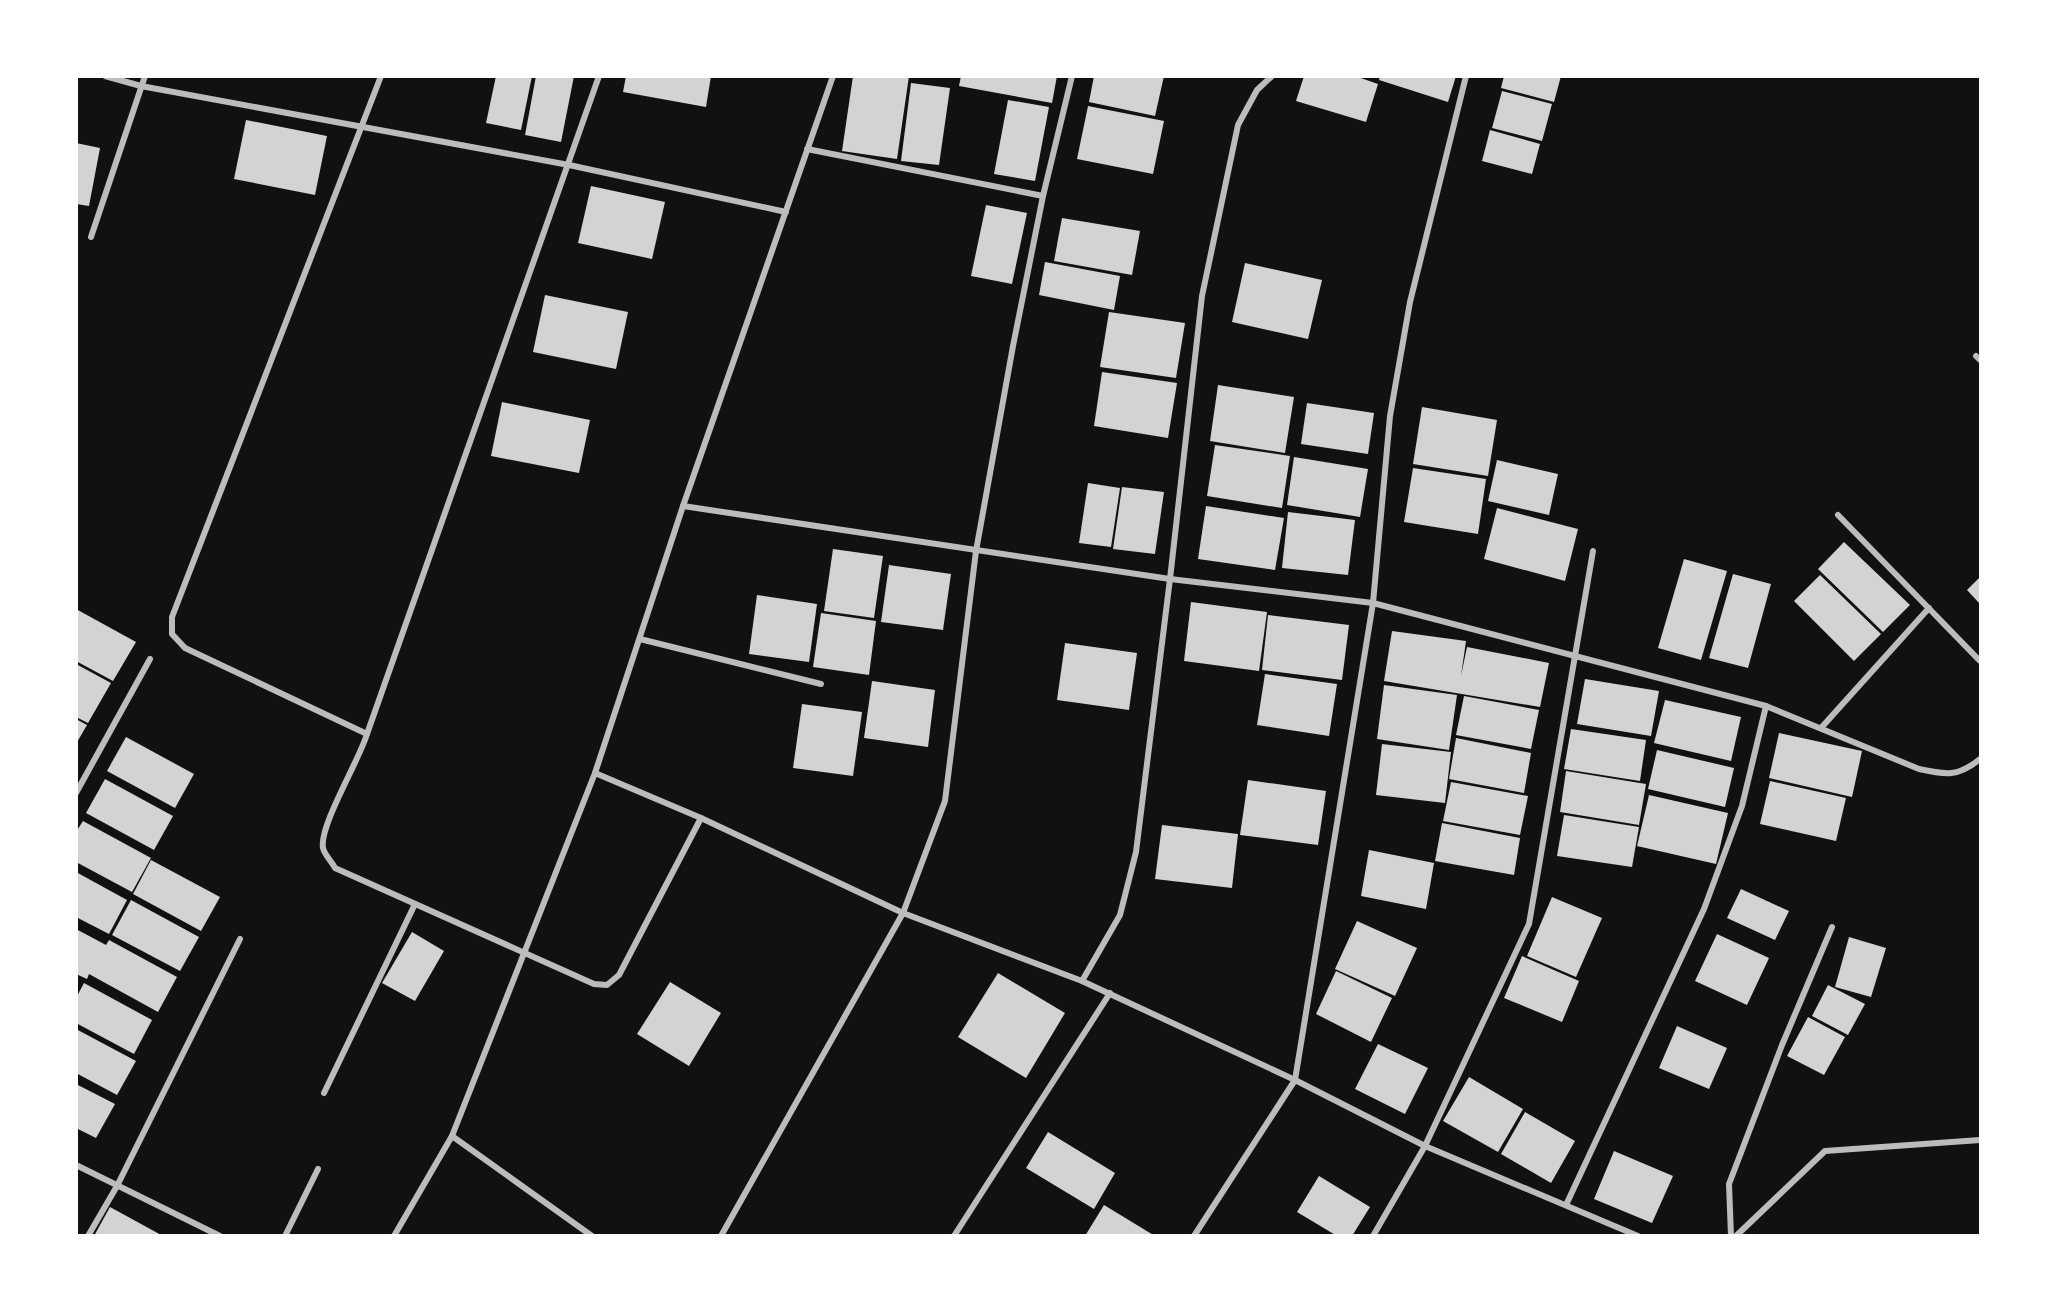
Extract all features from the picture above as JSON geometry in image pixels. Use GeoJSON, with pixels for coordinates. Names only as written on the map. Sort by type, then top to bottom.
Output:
{"type":"FeatureCollection","features":[{"type":"Feature","properties":{"kind":"street"},"geometry":{"type":"LineString","coordinates":[[105,76],[141,86],[569,165],[786,212]]}},
{"type":"Feature","properties":{"kind":"street"},"geometry":{"type":"LineString","coordinates":[[91,237],[145,76]]}},
{"type":"Feature","properties":{"kind":"street"},"geometry":{"type":"LineString","coordinates":[[367,734],[184,648],[172,634],[172,617],[363,128],[381,76]]}},
{"type":"Feature","properties":{"kind":"street"},"geometry":{"type":"LineString","coordinates":[[600,76],[361,753],[325,829],[323,849],[335,868],[524,954],[594,984],[607,985],[619,975],[701,818]]}},
{"type":"Feature","properties":{"kind":"street"},"geometry":{"type":"LineString","coordinates":[[394,1236],[453,1136],[596,774],[683,506],[833,76]]}},
{"type":"Feature","properties":{"kind":"street"},"geometry":{"type":"LineString","coordinates":[[722,1236],[903,913],[945,801],[976,551],[1043,196],[1072,76]]}},
{"type":"Feature","properties":{"kind":"street"},"geometry":{"type":"LineString","coordinates":[[1082,981],[1120,915],[1136,852],[1202,296],[1238,124],[1257,90],[1272,76]]}},
{"type":"Feature","properties":{"kind":"street"},"geometry":{"type":"LineString","coordinates":[[1194,1236],[1295,1080],[1373,603],[1390,416],[1406,324],[1466,76]]}},
{"type":"Feature","properties":{"kind":"street"},"geometry":{"type":"LineString","coordinates":[[807,149],[1043,196]]}},
{"type":"Feature","properties":{"kind":"street"},"geometry":{"type":"LineString","coordinates":[[683,506],[1170,579],[1373,603],[1577,654],[1766,706],[1919,769],[1944,774],[1966,771],[1980,759]]}},
{"type":"Feature","properties":{"kind":"street"},"geometry":{"type":"LineString","coordinates":[[1838,515],[1980,661]]}},
{"type":"Feature","properties":{"kind":"street"},"geometry":{"type":"LineString","coordinates":[[1373,1236],[1425,1146],[1529,924],[1593,552]]}},
{"type":"Feature","properties":{"kind":"street"},"geometry":{"type":"LineString","coordinates":[[1821,729],[1929,608]]}},
{"type":"Feature","properties":{"kind":"street"},"geometry":{"type":"LineString","coordinates":[[640,639],[821,684]]}},
{"type":"Feature","properties":{"kind":"street"},"geometry":{"type":"LineString","coordinates":[[76,793],[150,659]]}},
{"type":"Feature","properties":{"kind":"street"},"geometry":{"type":"LineString","coordinates":[[1566,1205],[1704,909],[1742,806],[1766,706]]}},
{"type":"Feature","properties":{"kind":"street"},"geometry":{"type":"LineString","coordinates":[[596,774],[701,818],[903,913],[1110,993],[1295,1080],[1425,1146],[1638,1236]]}},
{"type":"Feature","properties":{"kind":"street"},"geometry":{"type":"LineString","coordinates":[[324,1093],[415,904]]}},
{"type":"Feature","properties":{"kind":"street"},"geometry":{"type":"LineString","coordinates":[[1731,1236],[1729,1184],[1782,1045],[1832,927]]}},
{"type":"Feature","properties":{"kind":"street"},"geometry":{"type":"LineString","coordinates":[[88,1236],[117,1186],[240,939]]}},
{"type":"Feature","properties":{"kind":"street"},"geometry":{"type":"LineString","coordinates":[[954,1236],[1110,993]]}},
{"type":"Feature","properties":{"kind":"street"},"geometry":{"type":"LineString","coordinates":[[453,1136],[592,1236]]}},
{"type":"Feature","properties":{"kind":"street"},"geometry":{"type":"LineString","coordinates":[[1736,1236],[1825,1151],[1980,1140]]}},
{"type":"Feature","properties":{"kind":"street"},"geometry":{"type":"LineString","coordinates":[[76,1165],[220,1236]]}},
{"type":"Feature","properties":{"kind":"street"},"geometry":{"type":"LineString","coordinates":[[285,1236],[318,1169]]}},
{"type":"Feature","properties":{"kind":"building"},"geometry":{"type":"Polygon","coordinates":[[[496,76],[532,76],[521,130],[486,123],[496,76]]]}},
{"type":"Feature","properties":{"kind":"building"},"geometry":{"type":"Polygon","coordinates":[[[536,76],[574,76],[561,142],[525,135],[536,76]]]}},
{"type":"Feature","properties":{"kind":"building"},"geometry":{"type":"Polygon","coordinates":[[[626,76],[711,76],[706,107],[623,92],[626,76]]]}},
{"type":"Feature","properties":{"kind":"building"},"geometry":{"type":"Polygon","coordinates":[[[853,76],[909,76],[897,159],[842,151],[853,76]]]}},
{"type":"Feature","properties":{"kind":"building"},"geometry":{"type":"Polygon","coordinates":[[[961,76],[1057,76],[1052,103],[959,86],[961,76]]]}},
{"type":"Feature","properties":{"kind":"building"},"geometry":{"type":"Polygon","coordinates":[[[1094,76],[1164,76],[1155,116],[1089,102],[1094,76]]]}},
{"type":"Feature","properties":{"kind":"building"},"geometry":{"type":"Polygon","coordinates":[[[1304,76],[1355,76],[1378,84],[1366,122],[1296,101],[1304,76]]]}},
{"type":"Feature","properties":{"kind":"building"},"geometry":{"type":"Polygon","coordinates":[[[1380,76],[1456,76],[1448,102],[1379,80],[1380,76]]]}},
{"type":"Feature","properties":{"kind":"building"},"geometry":{"type":"Polygon","coordinates":[[[1504,76],[1561,76],[1554,102],[1501,88],[1504,76]]]}},
{"type":"Feature","properties":{"kind":"building"},"geometry":{"type":"Polygon","coordinates":[[[911,83],[950,88],[939,165],[901,161],[911,83]]]}},
{"type":"Feature","properties":{"kind":"building"},"geometry":{"type":"Polygon","coordinates":[[[1502,91],[1552,104],[1542,141],[1492,128],[1502,91]]]}},
{"type":"Feature","properties":{"kind":"building"},"geometry":{"type":"Polygon","coordinates":[[[1008,100],[1049,107],[1035,181],[994,174],[1008,100]]]}},
{"type":"Feature","properties":{"kind":"building"},"geometry":{"type":"Polygon","coordinates":[[[1088,106],[1164,121],[1153,174],[1077,159],[1088,106]]]}},
{"type":"Feature","properties":{"kind":"building"},"geometry":{"type":"Polygon","coordinates":[[[246,120],[327,136],[315,195],[234,179],[246,120]]]}},
{"type":"Feature","properties":{"kind":"building"},"geometry":{"type":"Polygon","coordinates":[[[1490,130],[1540,144],[1532,174],[1482,161],[1490,130]]]}},
{"type":"Feature","properties":{"kind":"building"},"geometry":{"type":"Polygon","coordinates":[[[76,143],[100,148],[89,206],[76,204],[76,143]]]}},
{"type":"Feature","properties":{"kind":"building"},"geometry":{"type":"Polygon","coordinates":[[[591,186],[665,202],[652,259],[578,243],[591,186]]]}},
{"type":"Feature","properties":{"kind":"building"},"geometry":{"type":"Polygon","coordinates":[[[986,205],[1027,213],[1012,284],[971,276],[986,205]]]}},
{"type":"Feature","properties":{"kind":"building"},"geometry":{"type":"Polygon","coordinates":[[[1062,218],[1140,231],[1132,275],[1054,261],[1062,218]]]}},
{"type":"Feature","properties":{"kind":"building"},"geometry":{"type":"Polygon","coordinates":[[[1045,262],[1120,276],[1114,310],[1039,295],[1045,262]]]}},
{"type":"Feature","properties":{"kind":"building"},"geometry":{"type":"Polygon","coordinates":[[[1245,263],[1322,280],[1308,339],[1232,322],[1245,263]]]}},
{"type":"Feature","properties":{"kind":"building"},"geometry":{"type":"Polygon","coordinates":[[[545,295],[628,312],[616,369],[533,352],[545,295]]]}},
{"type":"Feature","properties":{"kind":"building"},"geometry":{"type":"Polygon","coordinates":[[[1109,312],[1185,323],[1176,378],[1100,367],[1109,312]]]}},
{"type":"Feature","properties":{"kind":"building"},"geometry":{"type":"Polygon","coordinates":[[[1102,372],[1177,383],[1168,438],[1094,426],[1102,372]]]}},
{"type":"Feature","properties":{"kind":"building"},"geometry":{"type":"Polygon","coordinates":[[[1218,385],[1294,397],[1285,453],[1210,441],[1218,385]]]}},
{"type":"Feature","properties":{"kind":"building"},"geometry":{"type":"Polygon","coordinates":[[[502,402],[590,420],[579,473],[491,456],[502,402]]]}},
{"type":"Feature","properties":{"kind":"building"},"geometry":{"type":"Polygon","coordinates":[[[1307,403],[1374,413],[1368,454],[1301,444],[1307,403]]]}},
{"type":"Feature","properties":{"kind":"building"},"geometry":{"type":"Polygon","coordinates":[[[1422,407],[1497,420],[1488,476],[1413,464],[1422,407]]]}},
{"type":"Feature","properties":{"kind":"building"},"geometry":{"type":"Polygon","coordinates":[[[1215,445],[1290,456],[1282,508],[1207,496],[1215,445]]]}},
{"type":"Feature","properties":{"kind":"building"},"geometry":{"type":"Polygon","coordinates":[[[1294,457],[1368,469],[1360,517],[1287,505],[1294,457]]]}},
{"type":"Feature","properties":{"kind":"building"},"geometry":{"type":"Polygon","coordinates":[[[1497,460],[1558,474],[1549,515],[1488,501],[1497,460]]]}},
{"type":"Feature","properties":{"kind":"building"},"geometry":{"type":"Polygon","coordinates":[[[1413,468],[1486,479],[1478,534],[1404,522],[1413,468]]]}},
{"type":"Feature","properties":{"kind":"building"},"geometry":{"type":"Polygon","coordinates":[[[1088,483],[1120,488],[1111,547],[1079,543],[1088,483]]]}},
{"type":"Feature","properties":{"kind":"building"},"geometry":{"type":"Polygon","coordinates":[[[1122,487],[1164,492],[1155,554],[1113,549],[1122,487]]]}},
{"type":"Feature","properties":{"kind":"building"},"geometry":{"type":"Polygon","coordinates":[[[1206,506],[1284,518],[1275,570],[1198,559],[1206,506]]]}},
{"type":"Feature","properties":{"kind":"building"},"geometry":{"type":"Polygon","coordinates":[[[1497,508],[1578,529],[1565,581],[1484,559],[1497,508]]]}},
{"type":"Feature","properties":{"kind":"building"},"geometry":{"type":"Polygon","coordinates":[[[1288,512],[1355,520],[1348,575],[1282,568],[1288,512]]]}},
{"type":"Feature","properties":{"kind":"building"},"geometry":{"type":"Polygon","coordinates":[[[1844,542],[1910,605],[1883,632],[1818,569],[1844,542]]]}},
{"type":"Feature","properties":{"kind":"building"},"geometry":{"type":"Polygon","coordinates":[[[833,549],[883,556],[874,618],[824,611],[833,549]]]}},
{"type":"Feature","properties":{"kind":"building"},"geometry":{"type":"Polygon","coordinates":[[[1684,559],[1727,571],[1701,660],[1658,648],[1684,559]]]}},
{"type":"Feature","properties":{"kind":"building"},"geometry":{"type":"Polygon","coordinates":[[[889,565],[951,574],[943,630],[881,622],[889,565]]]}},
{"type":"Feature","properties":{"kind":"building"},"geometry":{"type":"Polygon","coordinates":[[[1733,574],[1771,584],[1748,668],[1709,658],[1733,574]]]}},
{"type":"Feature","properties":{"kind":"building"},"geometry":{"type":"Polygon","coordinates":[[[1820,575],[1881,634],[1854,661],[1794,601],[1820,575]]]}},
{"type":"Feature","properties":{"kind":"building"},"geometry":{"type":"Polygon","coordinates":[[[1980,577],[1980,604],[1967,590],[1980,577]]]}},
{"type":"Feature","properties":{"kind":"building"},"geometry":{"type":"Polygon","coordinates":[[[757,595],[817,604],[809,662],[749,654],[757,595]]]}},
{"type":"Feature","properties":{"kind":"building"},"geometry":{"type":"Polygon","coordinates":[[[1191,602],[1267,612],[1259,671],[1184,661],[1191,602]]]}},
{"type":"Feature","properties":{"kind":"building"},"geometry":{"type":"Polygon","coordinates":[[[76,609],[136,642],[113,681],[76,661],[76,609]]]}},
{"type":"Feature","properties":{"kind":"building"},"geometry":{"type":"Polygon","coordinates":[[[821,613],[876,621],[869,675],[813,667],[821,613]]]}},
{"type":"Feature","properties":{"kind":"building"},"geometry":{"type":"Polygon","coordinates":[[[1268,615],[1349,625],[1342,680],[1262,670],[1268,615]]]}},
{"type":"Feature","properties":{"kind":"building"},"geometry":{"type":"Polygon","coordinates":[[[1392,631],[1466,641],[1461,676],[1467,647],[1549,663],[1540,707],[1384,681],[1392,631]]]}},
{"type":"Feature","properties":{"kind":"building"},"geometry":{"type":"Polygon","coordinates":[[[1065,643],[1137,653],[1129,710],[1057,700],[1065,643]]]}},
{"type":"Feature","properties":{"kind":"building"},"geometry":{"type":"Polygon","coordinates":[[[76,664],[111,683],[88,723],[76,717],[76,664]]]}},
{"type":"Feature","properties":{"kind":"building"},"geometry":{"type":"Polygon","coordinates":[[[1265,674],[1337,684],[1329,736],[1257,725],[1265,674]]]}},
{"type":"Feature","properties":{"kind":"building"},"geometry":{"type":"Polygon","coordinates":[[[1585,679],[1659,691],[1651,736],[1577,724],[1585,679]]]}},
{"type":"Feature","properties":{"kind":"building"},"geometry":{"type":"Polygon","coordinates":[[[872,681],[935,690],[928,747],[864,738],[872,681]]]}},
{"type":"Feature","properties":{"kind":"building"},"geometry":{"type":"Polygon","coordinates":[[[1384,685],[1457,695],[1449,750],[1377,739],[1384,685]]]}},
{"type":"Feature","properties":{"kind":"building"},"geometry":{"type":"Polygon","coordinates":[[[1464,696],[1539,710],[1531,749],[1456,735],[1464,696]]]}},
{"type":"Feature","properties":{"kind":"building"},"geometry":{"type":"Polygon","coordinates":[[[1665,700],[1741,717],[1731,761],[1654,743],[1665,700]]]}},
{"type":"Feature","properties":{"kind":"building"},"geometry":{"type":"Polygon","coordinates":[[[802,704],[862,712],[853,776],[793,768],[802,704]]]}},
{"type":"Feature","properties":{"kind":"building"},"geometry":{"type":"Polygon","coordinates":[[[76,719],[87,725],[76,744],[76,719]]]}},
{"type":"Feature","properties":{"kind":"building"},"geometry":{"type":"Polygon","coordinates":[[[1571,729],[1646,740],[1640,781],[1564,769],[1571,729]]]}},
{"type":"Feature","properties":{"kind":"building"},"geometry":{"type":"Polygon","coordinates":[[[1779,733],[1862,751],[1852,797],[1769,778],[1779,733]]]}},
{"type":"Feature","properties":{"kind":"building"},"geometry":{"type":"Polygon","coordinates":[[[126,737],[194,774],[175,808],[107,771],[126,737]]]}},
{"type":"Feature","properties":{"kind":"building"},"geometry":{"type":"Polygon","coordinates":[[[1456,738],[1531,753],[1524,793],[1449,779],[1456,738]]]}},
{"type":"Feature","properties":{"kind":"building"},"geometry":{"type":"Polygon","coordinates":[[[1382,744],[1451,752],[1445,803],[1376,795],[1382,744]]]}},
{"type":"Feature","properties":{"kind":"building"},"geometry":{"type":"Polygon","coordinates":[[[1657,750],[1734,768],[1725,807],[1648,789],[1657,750]]]}},
{"type":"Feature","properties":{"kind":"building"},"geometry":{"type":"Polygon","coordinates":[[[1566,771],[1646,784],[1639,825],[1560,812],[1566,771]]]}},
{"type":"Feature","properties":{"kind":"building"},"geometry":{"type":"Polygon","coordinates":[[[105,779],[173,816],[154,850],[86,813],[105,779]]]}},
{"type":"Feature","properties":{"kind":"building"},"geometry":{"type":"Polygon","coordinates":[[[1248,780],[1326,791],[1318,845],[1240,835],[1248,780]]]}},
{"type":"Feature","properties":{"kind":"building"},"geometry":{"type":"Polygon","coordinates":[[[1770,781],[1846,798],[1836,841],[1760,824],[1770,781]]]}},
{"type":"Feature","properties":{"kind":"building"},"geometry":{"type":"Polygon","coordinates":[[[1451,782],[1528,796],[1520,835],[1443,821],[1451,782]]]}},
{"type":"Feature","properties":{"kind":"building"},"geometry":{"type":"Polygon","coordinates":[[[1649,795],[1728,813],[1716,864],[1637,846],[1649,795]]]}},
{"type":"Feature","properties":{"kind":"building"},"geometry":{"type":"Polygon","coordinates":[[[1564,815],[1639,827],[1632,867],[1557,856],[1564,815]]]}},
{"type":"Feature","properties":{"kind":"building"},"geometry":{"type":"Polygon","coordinates":[[[83,821],[151,858],[132,892],[76,862],[76,832],[83,821]]]}},
{"type":"Feature","properties":{"kind":"building"},"geometry":{"type":"Polygon","coordinates":[[[1442,823],[1520,838],[1514,875],[1435,861],[1442,823]]]}},
{"type":"Feature","properties":{"kind":"building"},"geometry":{"type":"Polygon","coordinates":[[[1162,825],[1238,834],[1232,888],[1155,879],[1162,825]]]}},
{"type":"Feature","properties":{"kind":"building"},"geometry":{"type":"Polygon","coordinates":[[[1369,850],[1434,863],[1426,909],[1361,896],[1369,850]]]}},
{"type":"Feature","properties":{"kind":"building"},"geometry":{"type":"Polygon","coordinates":[[[151,860],[220,897],[201,931],[133,894],[151,860]]]}},
{"type":"Feature","properties":{"kind":"building"},"geometry":{"type":"Polygon","coordinates":[[[76,872],[127,900],[109,934],[76,917],[76,872]]]}},
{"type":"Feature","properties":{"kind":"building"},"geometry":{"type":"Polygon","coordinates":[[[1741,889],[1789,911],[1775,940],[1727,918],[1741,889]]]}},
{"type":"Feature","properties":{"kind":"building"},"geometry":{"type":"Polygon","coordinates":[[[1552,897],[1602,918],[1576,977],[1527,956],[1552,897]]]}},
{"type":"Feature","properties":{"kind":"building"},"geometry":{"type":"Polygon","coordinates":[[[131,900],[199,937],[180,971],[112,935],[131,900]]]}},
{"type":"Feature","properties":{"kind":"building"},"geometry":{"type":"Polygon","coordinates":[[[1357,921],[1417,948],[1395,996],[1335,969],[1357,921]]]}},
{"type":"Feature","properties":{"kind":"building"},"geometry":{"type":"Polygon","coordinates":[[[76,929],[106,945],[109,940],[177,977],[158,1012],[89,974],[87,979],[76,974],[76,929]]]}},
{"type":"Feature","properties":{"kind":"building"},"geometry":{"type":"Polygon","coordinates":[[[412,932],[444,951],[415,1001],[382,983],[412,932]]]}},
{"type":"Feature","properties":{"kind":"building"},"geometry":{"type":"Polygon","coordinates":[[[1717,934],[1769,958],[1747,1005],[1695,981],[1717,934]]]}},
{"type":"Feature","properties":{"kind":"building"},"geometry":{"type":"Polygon","coordinates":[[[1849,937],[1886,948],[1871,997],[1835,987],[1849,937]]]}},
{"type":"Feature","properties":{"kind":"building"},"geometry":{"type":"Polygon","coordinates":[[[1522,956],[1579,981],[1562,1022],[1504,998],[1522,956]]]}},
{"type":"Feature","properties":{"kind":"building"},"geometry":{"type":"Polygon","coordinates":[[[1336,971],[1392,998],[1371,1042],[1316,1014],[1336,971]]]}},
{"type":"Feature","properties":{"kind":"building"},"geometry":{"type":"Polygon","coordinates":[[[998,973],[1065,1013],[1026,1078],[958,1037],[998,973]]]}},
{"type":"Feature","properties":{"kind":"building"},"geometry":{"type":"Polygon","coordinates":[[[670,982],[721,1013],[689,1066],[637,1034],[670,982]]]}},
{"type":"Feature","properties":{"kind":"building"},"geometry":{"type":"Polygon","coordinates":[[[84,983],[152,1020],[134,1054],[76,1023],[76,998],[84,983]]]}},
{"type":"Feature","properties":{"kind":"building"},"geometry":{"type":"Polygon","coordinates":[[[1828,985],[1865,1004],[1848,1035],[1812,1016],[1828,985]]]}},
{"type":"Feature","properties":{"kind":"building"},"geometry":{"type":"Polygon","coordinates":[[[1808,1017],[1845,1037],[1824,1075],[1787,1056],[1808,1017]]]}},
{"type":"Feature","properties":{"kind":"building"},"geometry":{"type":"Polygon","coordinates":[[[1677,1026],[1727,1048],[1709,1089],[1659,1068],[1677,1026]]]}},
{"type":"Feature","properties":{"kind":"building"},"geometry":{"type":"Polygon","coordinates":[[[76,1029],[136,1061],[117,1095],[76,1073],[76,1029]]]}},
{"type":"Feature","properties":{"kind":"building"},"geometry":{"type":"Polygon","coordinates":[[[1378,1044],[1428,1068],[1405,1114],[1355,1089],[1378,1044]]]}},
{"type":"Feature","properties":{"kind":"building"},"geometry":{"type":"Polygon","coordinates":[[[1469,1077],[1523,1109],[1498,1152],[1443,1121],[1469,1077]]]}},
{"type":"Feature","properties":{"kind":"building"},"geometry":{"type":"Polygon","coordinates":[[[76,1084],[115,1104],[96,1138],[76,1128],[76,1084]]]}},
{"type":"Feature","properties":{"kind":"building"},"geometry":{"type":"Polygon","coordinates":[[[1525,1112],[1575,1141],[1551,1183],[1501,1154],[1525,1112]]]}},
{"type":"Feature","properties":{"kind":"building"},"geometry":{"type":"Polygon","coordinates":[[[1048,1132],[1115,1173],[1094,1209],[1026,1168],[1048,1132]]]}},
{"type":"Feature","properties":{"kind":"building"},"geometry":{"type":"Polygon","coordinates":[[[1614,1151],[1673,1176],[1652,1223],[1594,1199],[1614,1151]]]}},
{"type":"Feature","properties":{"kind":"building"},"geometry":{"type":"Polygon","coordinates":[[[1319,1176],[1370,1207],[1352,1236],[1337,1236],[1297,1212],[1319,1176]]]}},
{"type":"Feature","properties":{"kind":"building"},"geometry":{"type":"Polygon","coordinates":[[[1104,1205],[1155,1236],[1085,1236],[1104,1205]]]}},
{"type":"Feature","properties":{"kind":"building"},"geometry":{"type":"Polygon","coordinates":[[[110,1207],[163,1236],[94,1236],[110,1207]]]}}]}
